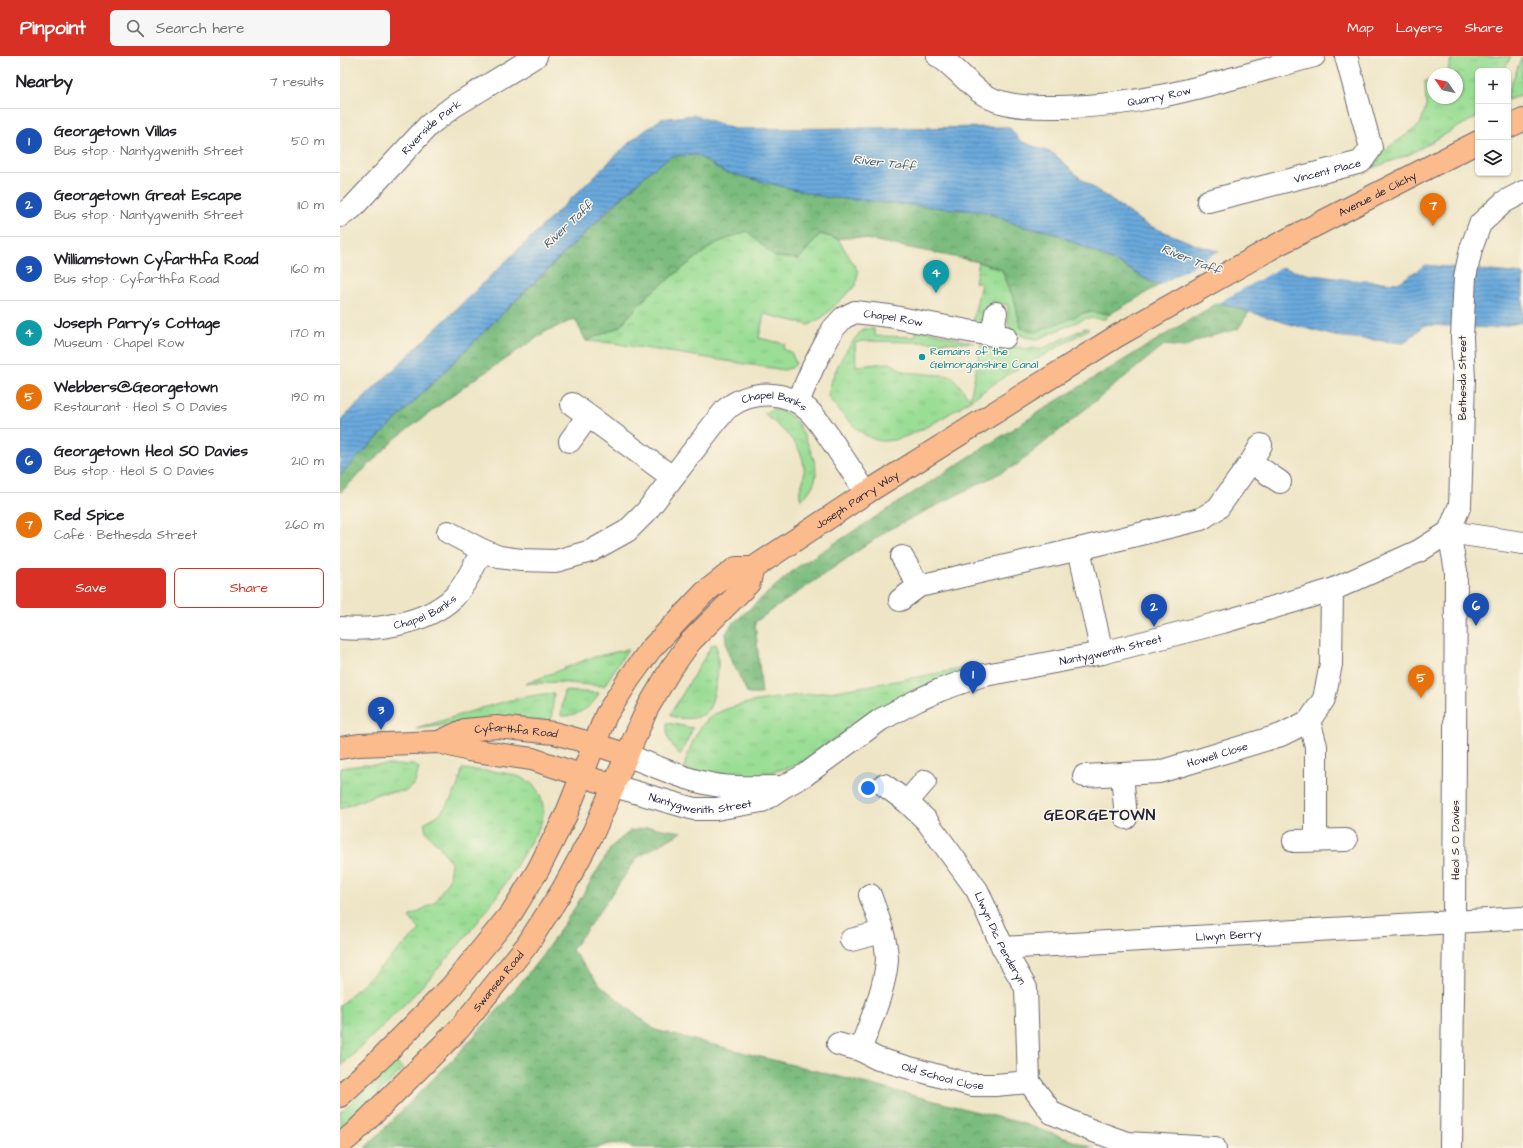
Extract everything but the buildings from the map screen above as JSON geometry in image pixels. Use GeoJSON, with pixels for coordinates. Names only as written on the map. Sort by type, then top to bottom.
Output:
{"type":"FeatureCollection","features":[{"type":"Feature","properties":{"kind":"main road"},"geometry":{"type":"LineString","coordinates":[[1511,126],[1523,120]]}},
{"type":"Feature","properties":{"kind":"main road","name":"Avenue de Clichy"},"geometry":{"type":"LineString","coordinates":[[1172,306],[1277,245],[1475,144]]}},
{"type":"Feature","properties":{"kind":"main road","name":"Joseph Parry Way"},"geometry":{"type":"LineString","coordinates":[[583,775],[606,715],[629,678],[650,650],[704,593],[736,568],[753,568],[866,493],[1117,336],[1172,306]]}},
{"type":"Feature","properties":{"kind":"main road","name":"Swansea Road"},"geometry":{"type":"LineString","coordinates":[[340,1145],[459,1029],[527,945],[563,889],[593,833],[647,709],[670,670],[690,642],[749,583],[753,568]]}},
{"type":"Feature","properties":{"kind":"main road","name":"Cyfarthfa Road"},"geometry":{"type":"LineString","coordinates":[[439,742],[465,730],[497,727],[554,733],[626,755]]}},
{"type":"Feature","properties":{"kind":"main road","name":"Cyfarthfa Road"},"geometry":{"type":"LineString","coordinates":[[340,748],[359,745],[439,742],[469,750],[532,760],[614,786]]}},
{"type":"Feature","properties":{"kind":"main road"},"geometry":{"type":"LineString","coordinates":[[340,1096],[382,1057],[451,987],[512,912],[538,870],[566,815],[583,775]]}},
{"type":"Feature","properties":{"kind":"street","name":"Riverside Park"},"geometry":{"type":"LineString","coordinates":[[340,216],[352,208],[429,125],[454,106],[536,56]]}},
{"type":"Feature","properties":{"kind":"street","name":"Quarry Row"},"geometry":{"type":"LineString","coordinates":[[938,56],[980,92],[1000,102],[1035,107],[1098,106],[1166,96],[1314,56]]}},
{"type":"Feature","properties":{"kind":"street","name":"Vincent Place"},"geometry":{"type":"LineString","coordinates":[[1208,201],[1361,162],[1371,148],[1346,56]]}},
{"type":"Feature","properties":{"kind":"street","name":"Bethesda Street"},"geometry":{"type":"LineString","coordinates":[[1449,532],[1460,505],[1464,380],[1462,337],[1465,277],[1471,249],[1480,224],[1504,202],[1523,192]]}},
{"type":"Feature","properties":{"kind":"street","name":"Chapel Row"},"geometry":{"type":"LineString","coordinates":[[798,402],[813,367],[833,329],[843,318],[855,312],[889,316],[968,332],[998,336],[996,313]]}},
{"type":"Feature","properties":{"kind":"street","name":"Chapel Banks"},"geometry":{"type":"LineString","coordinates":[[448,532],[499,557],[521,560],[556,561],[591,551],[627,531],[646,512],[716,420],[728,408],[738,401],[753,395],[767,394],[784,396],[798,402],[808,410],[821,424],[866,493]]}},
{"type":"Feature","properties":{"kind":"street"},"geometry":{"type":"LineString","coordinates":[[570,441],[580,410],[672,477]]}},
{"type":"Feature","properties":{"kind":"street"},"geometry":{"type":"LineString","coordinates":[[900,600],[919,586],[1201,520],[1218,508],[1256,454],[1280,482]]}},
{"type":"Feature","properties":{"kind":"street"},"geometry":{"type":"LineString","coordinates":[[1449,532],[1523,543]]}},
{"type":"Feature","properties":{"kind":"street","name":"Nantygwenith Street"},"geometry":{"type":"LineString","coordinates":[[614,786],[694,809],[716,809],[762,801],[805,775],[880,720],[940,690],[980,676],[1102,653],[1223,622],[1332,590],[1419,551],[1449,532]]}},
{"type":"Feature","properties":{"kind":"street","name":"Heol S O Davies"},"geometry":{"type":"LineString","coordinates":[[1449,532],[1456,571],[1451,1148]]}},
{"type":"Feature","properties":{"kind":"street"},"geometry":{"type":"LineString","coordinates":[[1079,549],[1102,653]]}},
{"type":"Feature","properties":{"kind":"street","name":"Chapel Banks"},"geometry":{"type":"LineString","coordinates":[[340,628],[360,630],[383,628],[430,614],[453,597],[468,577],[482,550]]}},
{"type":"Feature","properties":{"kind":"street"},"geometry":{"type":"LineString","coordinates":[[902,557],[919,586]]}},
{"type":"Feature","properties":{"kind":"street","name":"Howell Close"},"geometry":{"type":"LineString","coordinates":[[1084,776],[1159,772],[1281,735],[1309,721],[1324,699],[1331,664],[1332,590]]}},
{"type":"Feature","properties":{"kind":"street"},"geometry":{"type":"LineString","coordinates":[[1309,721],[1316,746],[1316,840]]}},
{"type":"Feature","properties":{"kind":"street","name":"Nantygwenith Street"},"geometry":{"type":"LineString","coordinates":[[626,755],[676,775],[706,784],[740,787],[783,787]]}},
{"type":"Feature","properties":{"kind":"street"},"geometry":{"type":"LineString","coordinates":[[1122,774],[1126,818]]}},
{"type":"Feature","properties":{"kind":"street"},"geometry":{"type":"LineString","coordinates":[[907,802],[925,781]]}},
{"type":"Feature","properties":{"kind":"street","name":"Llwyn Dic Penderyn"},"geometry":{"type":"LineString","coordinates":[[884,786],[907,802],[926,820],[977,890],[1003,948],[1026,988],[1029,1082]]}},
{"type":"Feature","properties":{"kind":"street"},"geometry":{"type":"LineString","coordinates":[[1294,841],[1346,840]]}},
{"type":"Feature","properties":{"kind":"street"},"geometry":{"type":"LineString","coordinates":[[860,1050],[880,993],[887,959],[882,932],[870,895]]}},
{"type":"Feature","properties":{"kind":"street","name":"Llwyn Berry"},"geometry":{"type":"LineString","coordinates":[[1003,948],[1523,918]]}},
{"type":"Feature","properties":{"kind":"street"},"geometry":{"type":"LineString","coordinates":[[851,940],[882,932]]}},
{"type":"Feature","properties":{"kind":"street","name":"Old School Close"},"geometry":{"type":"LineString","coordinates":[[838,1044],[860,1050],[878,1059],[971,1085],[995,1085],[1029,1082]]}},
{"type":"Feature","properties":{"kind":"street"},"geometry":{"type":"LineString","coordinates":[[1029,1082],[1052,1113],[1120,1141],[1127,1143],[1215,1148]]}},
{"type":"Feature","properties":{"kind":"green space"},"geometry":{"type":"Polygon","coordinates":[[[1452,56],[1511,56],[1505,68],[1475,68],[1475,118],[1410,154],[1373,168],[1382,152],[1420,125],[1426,106],[1425,81],[1427,81],[1427,104],[1463,104],[1463,68],[1449,68],[1452,56]]]}},
{"type":"Feature","properties":{"kind":"green space"},"geometry":{"type":"Polygon","coordinates":[[[1522,56],[1523,94],[1511,99],[1511,84],[1522,56]]]}},
{"type":"Feature","properties":{"kind":"green space"},"geometry":{"type":"Polygon","coordinates":[[[697,155],[724,172],[825,197],[986,212],[1020,226],[1052,232],[1124,266],[1149,281],[1161,284],[1110,314],[1087,312],[1036,332],[1021,328],[1015,302],[1002,270],[979,262],[856,237],[838,239],[820,234],[799,259],[775,257],[747,231],[714,244],[648,295],[619,327],[586,341],[575,319],[547,331],[472,381],[396,438],[340,493],[340,475],[500,316],[650,171],[672,156],[697,155]]]}},
{"type":"Feature","properties":{"kind":"green space"},"geometry":{"type":"Polygon","coordinates":[[[747,230],[775,257],[799,259],[820,234],[838,239],[858,271],[856,285],[823,317],[809,325],[764,314],[759,338],[785,344],[783,349],[791,352],[796,364],[792,368],[784,370],[612,343],[586,341],[619,327],[648,295],[714,244],[747,230]]]}},
{"type":"Feature","properties":{"kind":"green space"},"geometry":{"type":"Polygon","coordinates":[[[979,262],[1002,270],[1015,302],[1021,328],[1087,312],[1110,314],[1105,319],[1086,318],[1038,339],[1025,337],[1011,330],[1008,323],[1008,305],[992,302],[985,328],[972,325],[981,283],[975,282],[979,262]]]}},
{"type":"Feature","properties":{"kind":"green space"},"geometry":{"type":"Polygon","coordinates":[[[1219,302],[1249,312],[1238,329],[1204,338],[1184,347],[1164,345],[1018,464],[888,530],[755,622],[762,694],[748,694],[728,653],[725,635],[731,625],[796,568],[1058,400],[1219,302]]]}},
{"type":"Feature","properties":{"kind":"green space"},"geometry":{"type":"Polygon","coordinates":[[[916,328],[974,343],[862,341],[855,343],[856,366],[890,363],[905,372],[952,376],[970,399],[982,339],[1027,349],[1044,348],[1085,328],[1089,329],[1015,370],[932,424],[897,439],[883,441],[875,440],[867,436],[852,424],[828,397],[832,378],[851,344],[863,329],[874,329],[875,336],[916,337],[916,328]]]}},
{"type":"Feature","properties":{"kind":"green space"},"geometry":{"type":"Polygon","coordinates":[[[773,409],[789,414],[796,422],[804,435],[814,459],[816,475],[814,483],[810,491],[801,500],[800,490],[804,476],[802,456],[798,448],[786,433],[764,413],[773,409]]]}},
{"type":"Feature","properties":{"kind":"green space"},"geometry":{"type":"Polygon","coordinates":[[[716,644],[718,658],[717,677],[711,705],[705,713],[699,717],[683,718],[671,716],[671,713],[712,645],[716,644]]]}},
{"type":"Feature","properties":{"kind":"green space"},"geometry":{"type":"Polygon","coordinates":[[[628,649],[604,686],[555,682],[525,684],[590,658],[628,649]]]}},
{"type":"Feature","properties":{"kind":"green space"},"geometry":{"type":"Polygon","coordinates":[[[970,667],[970,669],[885,705],[795,766],[753,777],[708,776],[684,768],[691,745],[703,724],[715,714],[742,704],[774,698],[835,691],[970,667]]]}},
{"type":"Feature","properties":{"kind":"green space"},"geometry":{"type":"Polygon","coordinates":[[[564,691],[599,693],[593,703],[588,707],[572,715],[561,716],[564,691]]]}},
{"type":"Feature","properties":{"kind":"green space"},"geometry":{"type":"Polygon","coordinates":[[[554,693],[551,721],[506,718],[416,729],[502,702],[554,693]]]}},
{"type":"Feature","properties":{"kind":"green space"},"geometry":{"type":"Polygon","coordinates":[[[667,723],[693,728],[680,755],[669,740],[667,723]]]}},
{"type":"Feature","properties":{"kind":"green space"},"geometry":{"type":"Polygon","coordinates":[[[363,765],[414,765],[419,768],[415,783],[406,791],[380,793],[340,809],[340,768],[363,765]]]}},
{"type":"Feature","properties":{"kind":"green space"},"geometry":{"type":"Polygon","coordinates":[[[462,769],[500,772],[519,777],[527,781],[534,786],[541,798],[543,811],[541,824],[505,884],[485,913],[463,940],[416,993],[340,1067],[340,1005],[420,930],[409,917],[435,902],[449,879],[451,863],[441,848],[426,832],[424,823],[438,815],[447,805],[457,788],[462,769]]]}},
{"type":"Feature","properties":{"kind":"green space"},"geometry":{"type":"Polygon","coordinates":[[[650,827],[682,832],[638,857],[572,950],[599,984],[655,1030],[1021,1123],[1094,1148],[634,1148],[625,1145],[607,1144],[598,1148],[365,1148],[457,1055],[506,1001],[542,956],[576,906],[612,846],[630,831],[650,827]]]}},
{"type":"Feature","properties":{"kind":"green space"},"geometry":{"type":"Polygon","coordinates":[[[395,1061],[403,1069],[340,1130],[340,1113],[395,1061]]]}},
{"type":"Feature","properties":{"kind":"water","name":"River Taff"},"geometry":{"type":"Polygon","coordinates":[[[694,115],[734,129],[1009,127],[1020,141],[1054,154],[1080,178],[1145,224],[1199,246],[1307,274],[1350,280],[1398,283],[1426,265],[1523,274],[1523,322],[1493,328],[1425,325],[1404,343],[1335,336],[1286,323],[1149,281],[1124,266],[1052,232],[1020,226],[986,212],[825,197],[724,172],[697,155],[672,156],[650,171],[610,208],[340,475],[340,421],[631,141],[661,119],[694,115]]]}},
{"type":"Feature","properties":{"kind":"pier"},"geometry":{"type":"Polygon","coordinates":[[[1221,250],[1284,266],[1216,304],[1158,286],[1221,250]]]}},
{"type":"Feature","properties":{"kind":"place","name":"Red Spice"},"geometry":{"type":"Point","coordinates":[1433,226]}},
{"type":"Feature","properties":{"kind":"place","name":"Joseph Parry's Cottage"},"geometry":{"type":"Point","coordinates":[936,293]}},
{"type":"Feature","properties":{"kind":"place","name":"Remains of the Gelmorganshire Canal"},"geometry":{"type":"Point","coordinates":[922,357]}},
{"type":"Feature","properties":{"kind":"place","name":"Georgetown Heol SO Davies"},"geometry":{"type":"Point","coordinates":[1476,626]}},
{"type":"Feature","properties":{"kind":"place","name":"Georgetown Great Escape"},"geometry":{"type":"Point","coordinates":[1154,627]}},
{"type":"Feature","properties":{"kind":"place","name":"Georgetown Villas"},"geometry":{"type":"Point","coordinates":[973,694]}},
{"type":"Feature","properties":{"kind":"place","name":"Webbers@Georgetown"},"geometry":{"type":"Point","coordinates":[1421,698]}},
{"type":"Feature","properties":{"kind":"place","name":"Williamstown Cyfarthfa Road"},"geometry":{"type":"Point","coordinates":[381,730]}},
{"type":"Feature","properties":{"kind":"district","name":"GEORGETOWN"},"geometry":{"type":"Point","coordinates":[1100,815]}}]}
